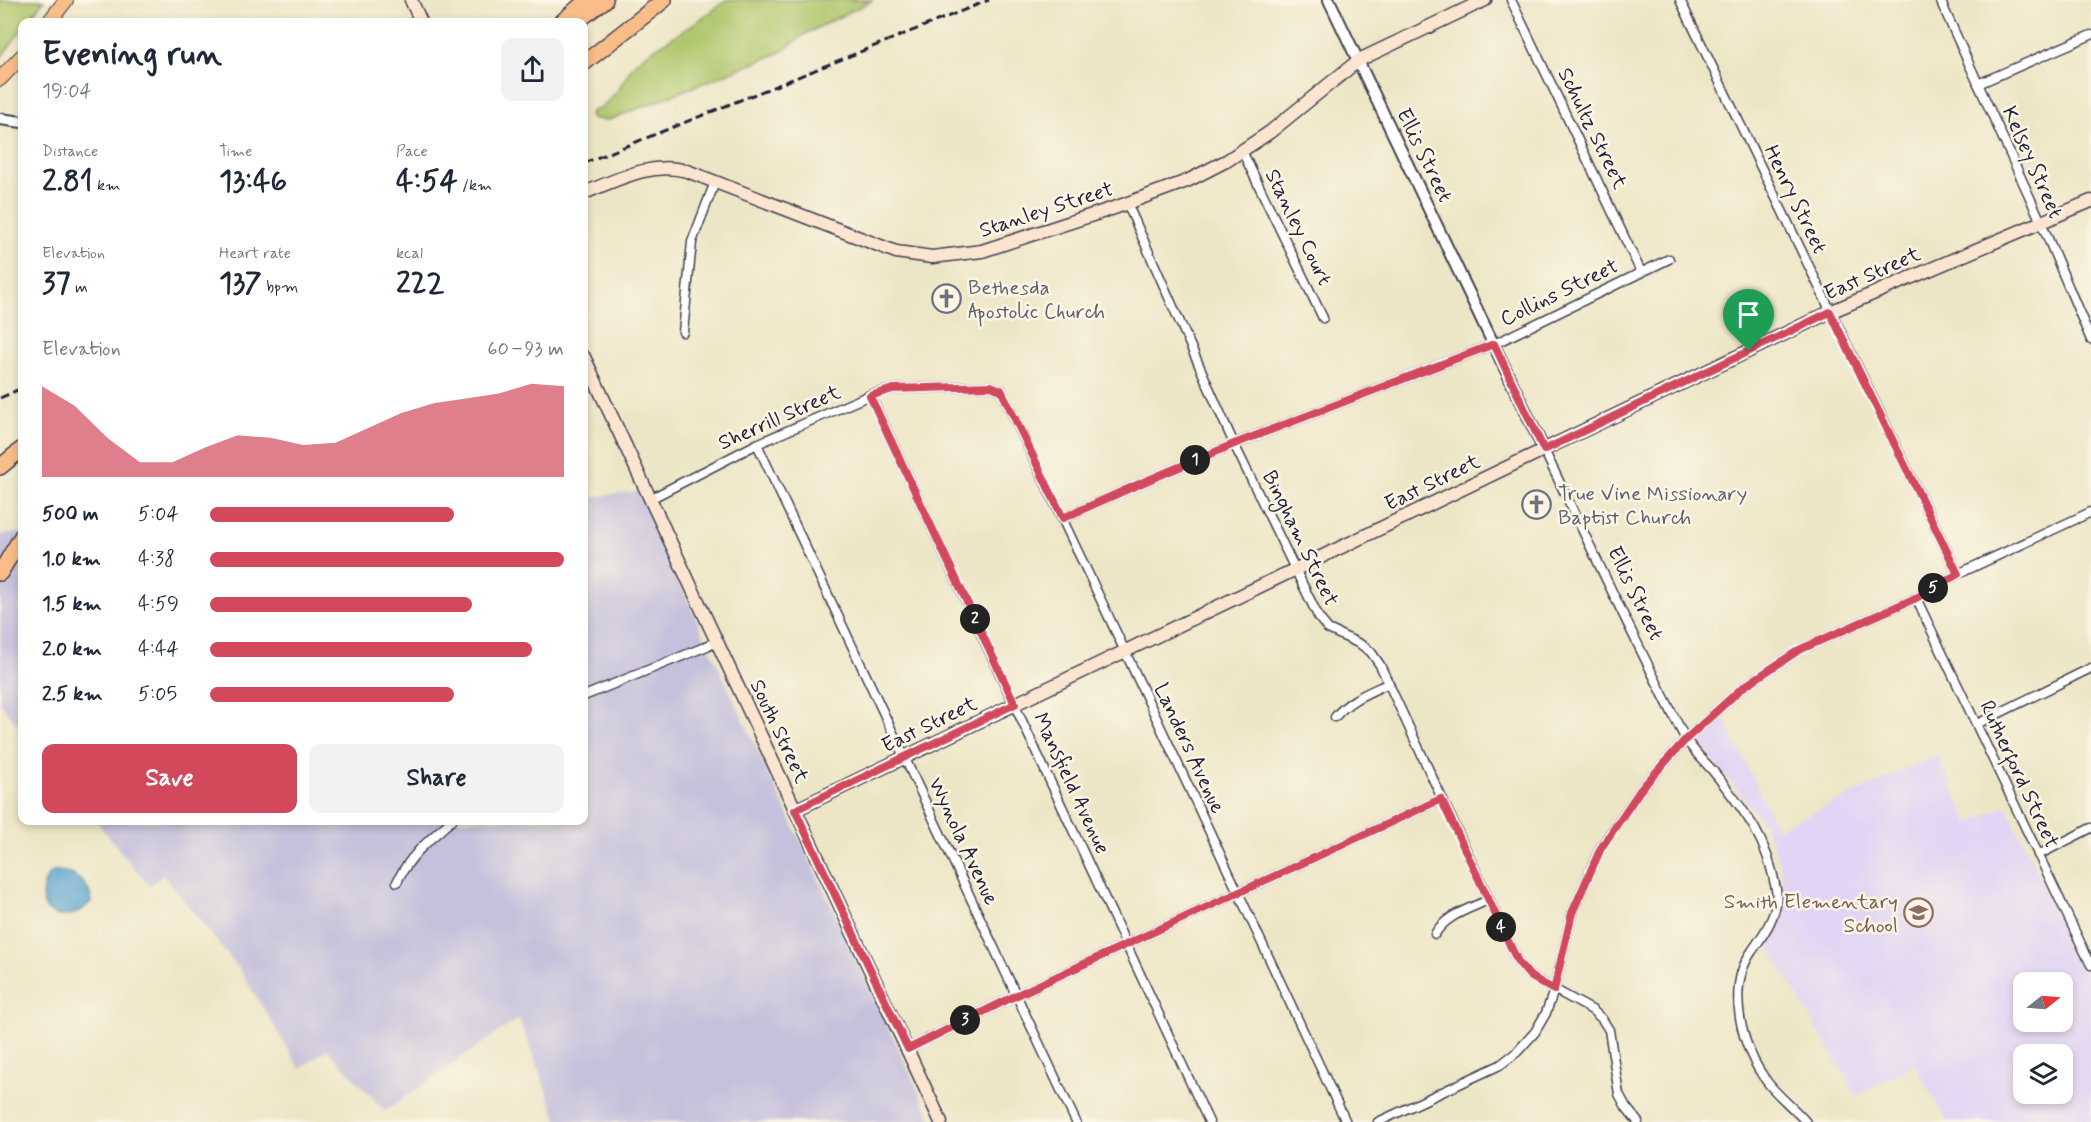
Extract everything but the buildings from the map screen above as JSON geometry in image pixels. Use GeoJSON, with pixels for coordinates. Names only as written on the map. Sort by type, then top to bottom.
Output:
{"type":"FeatureCollection","features":[{"type":"Feature","properties":{"kind":"highway"},"geometry":{"type":"LineString","coordinates":[[567,18],[587,0]]}},
{"type":"Feature","properties":{"kind":"highway"},"geometry":{"type":"LineString","coordinates":[[581,18],[605,0]]}},
{"type":"Feature","properties":{"kind":"highway"},"geometry":{"type":"LineString","coordinates":[[588,60],[664,0]]}},
{"type":"Feature","properties":{"kind":"highway"},"geometry":{"type":"LineString","coordinates":[[0,466],[18,452]]}},
{"type":"Feature","properties":{"kind":"highway"},"geometry":{"type":"LineString","coordinates":[[0,573],[18,543]]}},
{"type":"Feature","properties":{"kind":"main road"},"geometry":{"type":"LineString","coordinates":[[52,18],[66,0]]}},
{"type":"Feature","properties":{"kind":"main road"},"geometry":{"type":"LineString","coordinates":[[411,0],[419,18]]}},
{"type":"Feature","properties":{"kind":"main road","name":"Stanley Street"},"geometry":{"type":"LineString","coordinates":[[588,191],[640,171],[662,167],[687,171],[885,248],[918,256],[943,256],[982,251],[1187,181],[1242,151],[1285,122],[1357,61],[1485,0]]}},
{"type":"Feature","properties":{"kind":"main road"},"geometry":{"type":"LineString","coordinates":[[0,79],[18,60]]}},
{"type":"Feature","properties":{"kind":"main road","name":"East Street"},"geometry":{"type":"LineString","coordinates":[[795,810],[1830,312],[2091,201]]}},
{"type":"Feature","properties":{"kind":"main road","name":"South Street"},"geometry":{"type":"LineString","coordinates":[[588,366],[941,1122]]}},
{"type":"Feature","properties":{"kind":"street","name":"Ellis Street"},"geometry":{"type":"LineString","coordinates":[[1329,0],[1544,450],[1686,739],[1743,809],[1760,836],[1771,865],[1777,894],[1773,917],[1748,956],[1740,978],[1738,1000],[1741,1025],[1760,1073],[1806,1122]]}},
{"type":"Feature","properties":{"kind":"street","name":"Schultz Street"},"geometry":{"type":"LineString","coordinates":[[1511,0],[1641,272]]}},
{"type":"Feature","properties":{"kind":"street","name":"Henry Street"},"geometry":{"type":"LineString","coordinates":[[1680,0],[1958,574]]}},
{"type":"Feature","properties":{"kind":"street","name":"Kelsey Street"},"geometry":{"type":"LineString","coordinates":[[1940,0],[2041,222],[2091,340]]}},
{"type":"Feature","properties":{"kind":"street"},"geometry":{"type":"LineString","coordinates":[[1978,84],[2091,35]]}},
{"type":"Feature","properties":{"kind":"street"},"geometry":{"type":"LineString","coordinates":[[0,119],[18,121]]}},
{"type":"Feature","properties":{"kind":"street","name":"Stanley Court"},"geometry":{"type":"LineString","coordinates":[[1242,151],[1323,318]]}},
{"type":"Feature","properties":{"kind":"street"},"geometry":{"type":"LineString","coordinates":[[683,332],[692,242],[715,182]]}},
{"type":"Feature","properties":{"kind":"street","name":"Bingham Street"},"geometry":{"type":"LineString","coordinates":[[1127,203],[1234,444],[1324,624],[1328,629],[1360,644],[1371,652],[1380,665],[1518,962],[1530,976],[1592,1010],[1602,1019],[1609,1030],[1619,1094],[1638,1122]]}},
{"type":"Feature","properties":{"kind":"street","name":"Collins Street"},"geometry":{"type":"LineString","coordinates":[[1063,518],[1234,444],[1494,344],[1669,259]]}},
{"type":"Feature","properties":{"kind":"street","name":"Sherrill Street"},"geometry":{"type":"LineString","coordinates":[[650,499],[757,444],[870,396],[893,389],[991,386],[1001,390]]}},
{"type":"Feature","properties":{"kind":"street","name":"Landers Avenue"},"geometry":{"type":"LineString","coordinates":[[1001,390],[1346,1122]]}},
{"type":"Feature","properties":{"kind":"street","name":"Mansfield Avenue"},"geometry":{"type":"LineString","coordinates":[[870,396],[1209,1122]]}},
{"type":"Feature","properties":{"kind":"street","name":"Wynola Avenue"},"geometry":{"type":"LineString","coordinates":[[757,444],[1076,1122]]}},
{"type":"Feature","properties":{"kind":"street"},"geometry":{"type":"LineString","coordinates":[[1378,1122],[1500,1065],[1517,1052],[1535,1032],[1546,1013],[1554,990],[1572,913],[1601,848],[1641,789],[1686,739],[1742,688],[1799,650],[1916,598],[1958,574],[2091,512]]}},
{"type":"Feature","properties":{"kind":"street","name":"Rutherford Street"},"geometry":{"type":"LineString","coordinates":[[1916,598],[2091,964]]}},
{"type":"Feature","properties":{"kind":"street"},"geometry":{"type":"LineString","coordinates":[[588,694],[717,642]]}},
{"type":"Feature","properties":{"kind":"street"},"geometry":{"type":"LineString","coordinates":[[1977,724],[2091,668]]}},
{"type":"Feature","properties":{"kind":"street"},"geometry":{"type":"LineString","coordinates":[[1335,717],[1343,707],[1357,698],[1389,683]]}},
{"type":"Feature","properties":{"kind":"street"},"geometry":{"type":"LineString","coordinates":[[908,1049],[1015,996],[1441,799]]}},
{"type":"Feature","properties":{"kind":"street"},"geometry":{"type":"LineString","coordinates":[[397,882],[416,852],[446,825]]}},
{"type":"Feature","properties":{"kind":"street"},"geometry":{"type":"LineString","coordinates":[[2038,855],[2091,828]]}},
{"type":"Feature","properties":{"kind":"street"},"geometry":{"type":"LineString","coordinates":[[1436,934],[1440,925],[1450,918],[1488,900]]}},
{"type":"Feature","properties":{"kind":"shaded area"},"geometry":{"type":"Polygon","coordinates":[[[638,491],[933,1122],[558,1122],[519,1018],[385,1111],[327,1049],[300,1069],[240,970],[163,875],[149,886],[99,825],[588,825],[588,497],[638,491]]]}},
{"type":"Feature","properties":{"kind":"shaded area"},"geometry":{"type":"Polygon","coordinates":[[[18,533],[18,725],[0,703],[0,534],[18,533]]]}},
{"type":"Feature","properties":{"kind":"shaded area","name":"Smith Elementary School"},"geometry":{"type":"Polygon","coordinates":[[[1723,716],[1777,829],[1937,755],[1969,823],[2006,806],[2091,987],[2091,1122],[1947,1122],[1914,1064],[1857,1096],[1767,945],[1774,933],[1783,906],[1783,878],[1775,849],[1762,822],[1701,744],[1703,735],[1723,716]]]}},
{"type":"Feature","properties":{"kind":"green space"},"geometry":{"type":"Polygon","coordinates":[[[0,0],[44,0],[30,18],[18,18],[18,34],[0,59],[0,0]]]}},
{"type":"Feature","properties":{"kind":"green space"},"geometry":{"type":"Polygon","coordinates":[[[726,0],[873,0],[805,34],[779,53],[609,120],[592,119],[590,113],[602,107],[615,94],[630,69],[638,61],[726,0]]]}},
{"type":"Feature","properties":{"kind":"water"},"geometry":{"type":"Polygon","coordinates":[[[56,871],[69,873],[85,884],[91,902],[80,911],[70,915],[60,916],[51,913],[45,907],[42,898],[43,887],[49,874],[56,871]]]}},
{"type":"Feature","properties":{"kind":"railway"},"geometry":{"type":"LineString","coordinates":[[588,161],[989,0]]}},
{"type":"Feature","properties":{"kind":"railway"},"geometry":{"type":"LineString","coordinates":[[0,398],[18,390]]}},
{"type":"Feature","properties":{"kind":"place","name":"Bethesda Apostolic Church"},"geometry":{"type":"Point","coordinates":[947,299]}},
{"type":"Feature","properties":{"kind":"place","name":"True Vine Missionary Baptist Church"},"geometry":{"type":"Point","coordinates":[1537,505]}},
{"type":"Feature","properties":{"kind":"place","name":"Smith Elementary School"},"geometry":{"type":"Point","coordinates":[1919,913]}},
{"type":"Feature","properties":{"kind":"route"},"geometry":{"type":"LineString","coordinates":[[1830,312],[1958,574],[1916,598],[1799,650],[1742,688],[1686,739],[1641,789],[1601,848],[1572,913],[1554,990],[1530,976],[1518,962],[1441,799],[1015,996],[908,1049],[795,810],[1015,704],[870,396],[893,389],[991,386],[1001,390],[1063,518],[1234,444],[1494,344],[1544,450],[1749,351],[1830,312]]}}]}
